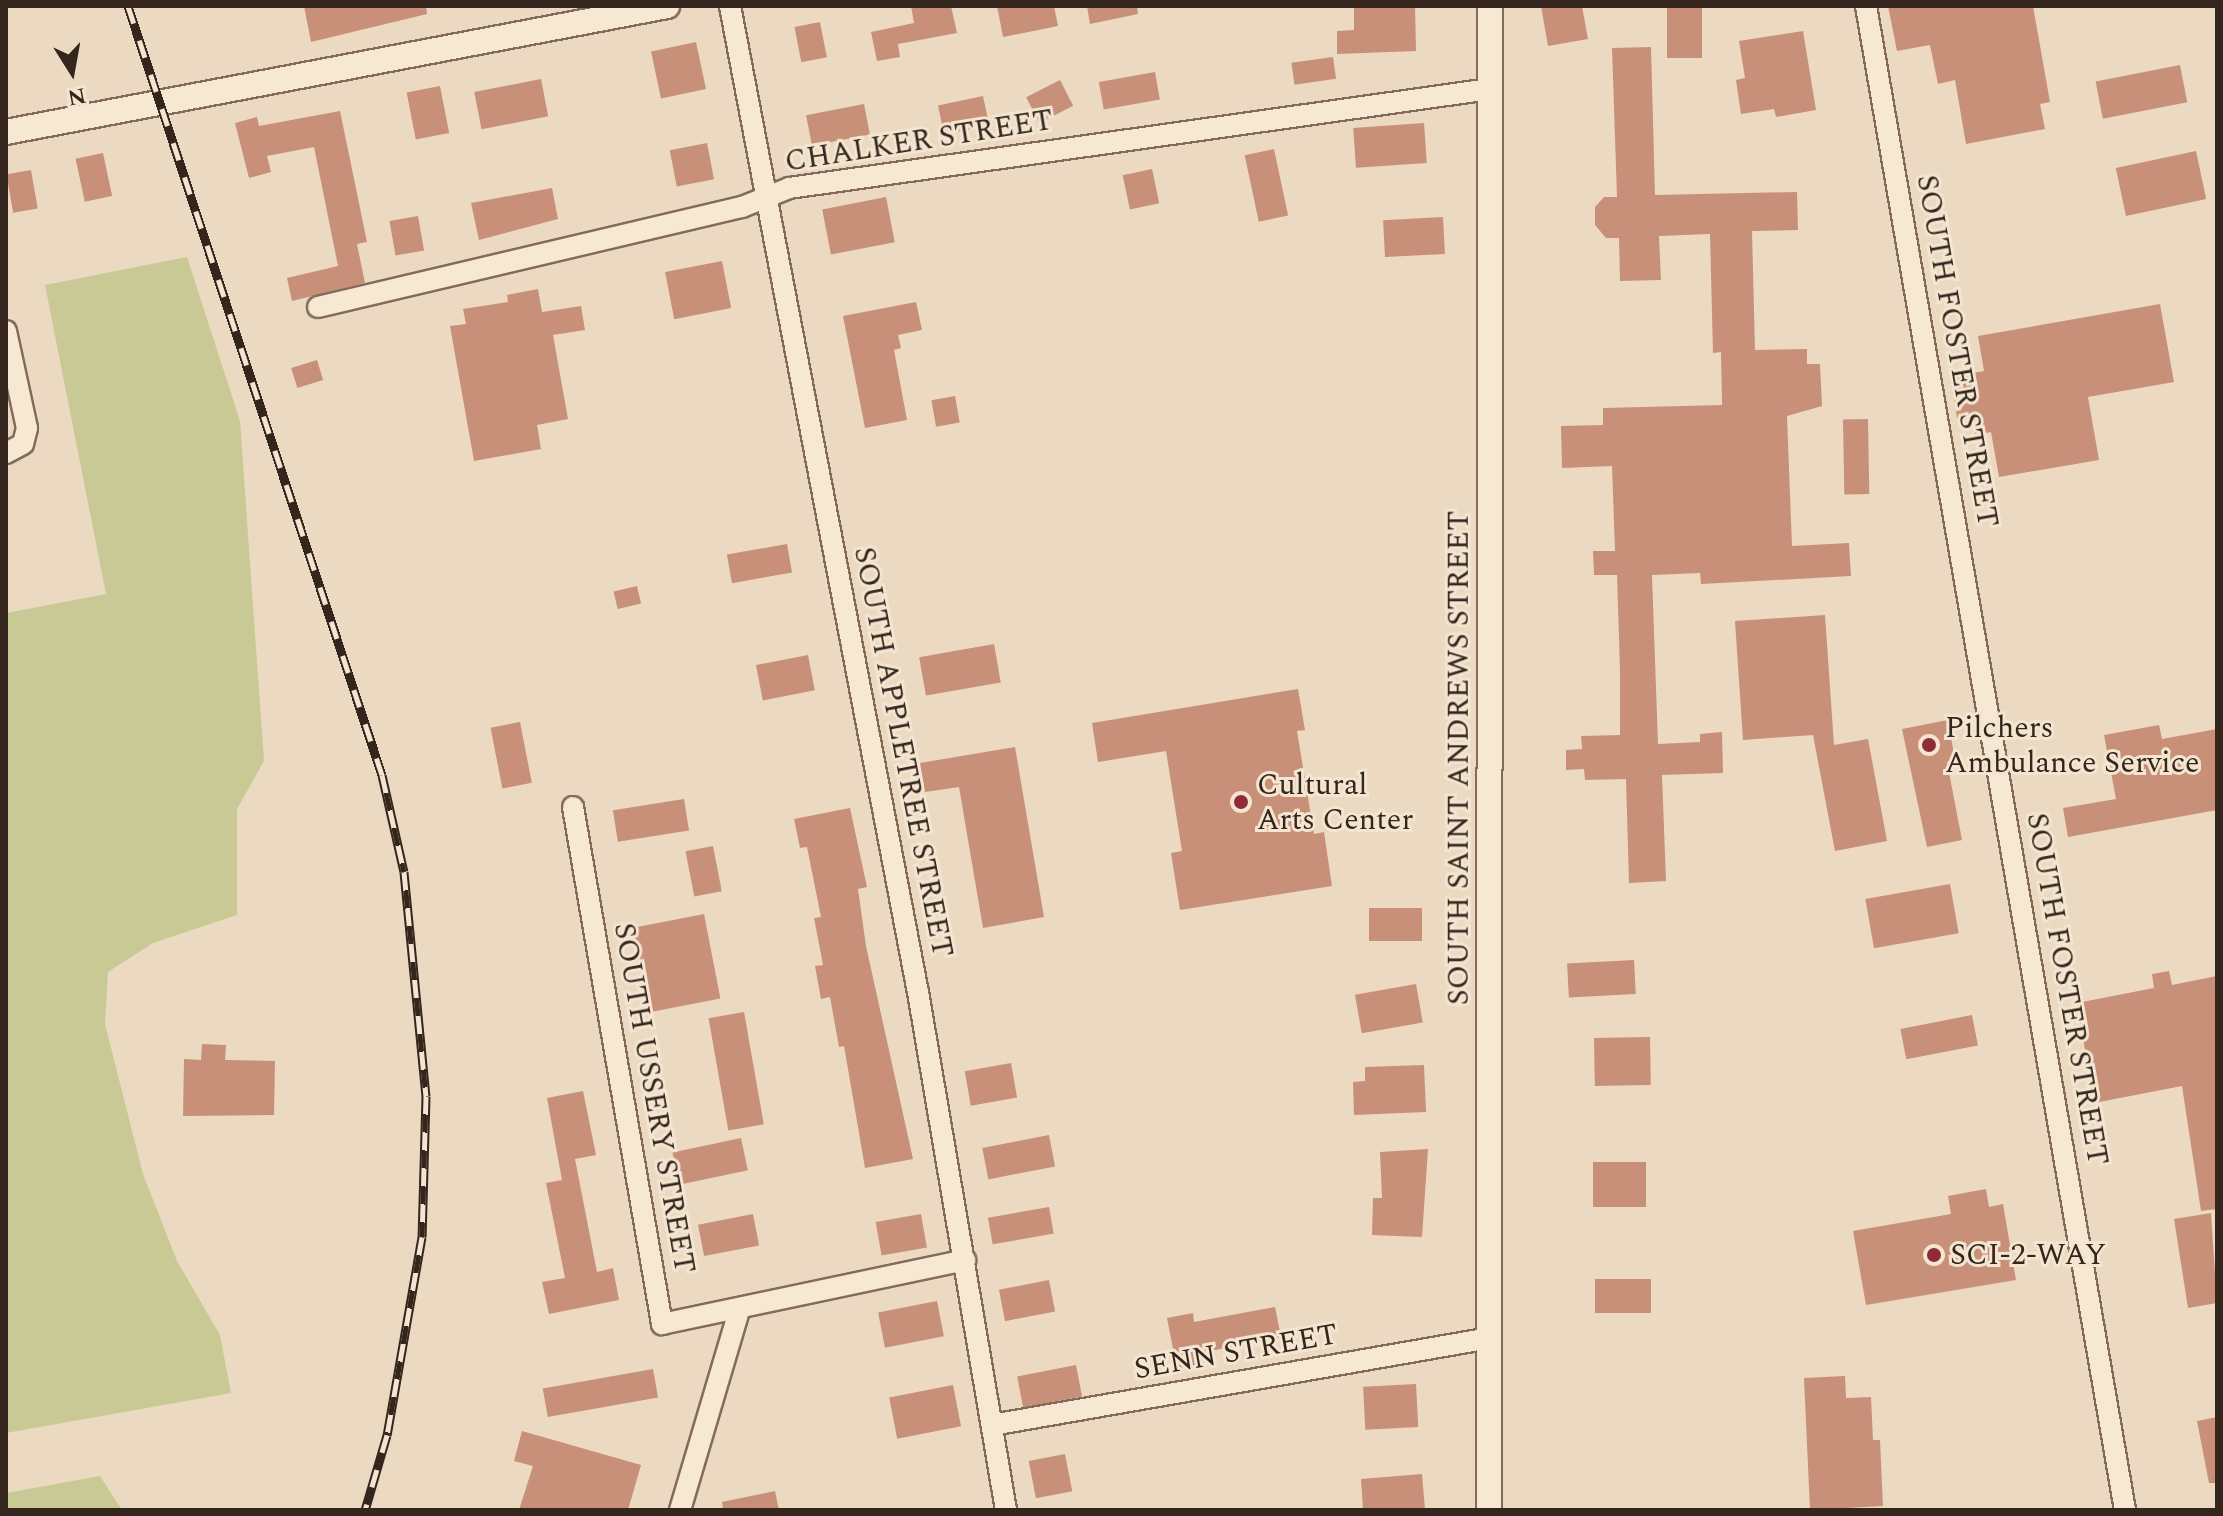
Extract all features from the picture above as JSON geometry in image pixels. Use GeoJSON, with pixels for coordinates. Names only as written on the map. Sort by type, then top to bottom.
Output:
{"type":"FeatureCollection","features":[{"type":"Feature","properties":{"kind":"street"},"geometry":{"type":"LineString","coordinates":[[6,132],[667,6]]}},
{"type":"Feature","properties":{"kind":"street","name":"SOUTH APPLETREE STREET"},"geometry":{"type":"LineString","coordinates":[[730,6],[965,1260],[1006,1510]]}},
{"type":"Feature","properties":{"kind":"street","name":"SOUTH SAINT ANDREWS STREET"},"geometry":{"type":"LineString","coordinates":[[1489,1510],[1490,6]]}},
{"type":"Feature","properties":{"kind":"street","name":"SOUTH FOSTER STREET"},"geometry":{"type":"LineString","coordinates":[[1866,6],[2125,1510]]}},
{"type":"Feature","properties":{"kind":"street","name":"CHALKER STREET"},"geometry":{"type":"LineString","coordinates":[[318,307],[767,197],[789,188],[1490,89]]}},
{"type":"Feature","properties":{"kind":"street"},"geometry":{"type":"LineString","coordinates":[[6,331],[27,428],[15,448]]}},
{"type":"Feature","properties":{"kind":"street","name":"SOUTH USSERY STREET"},"geometry":{"type":"LineString","coordinates":[[573,807],[662,1324],[739,1311],[783,1295],[965,1260]]}},
{"type":"Feature","properties":{"kind":"street"},"geometry":{"type":"LineString","coordinates":[[680,1510],[739,1311]]}},
{"type":"Feature","properties":{"kind":"street","name":"SENN STREET"},"geometry":{"type":"LineString","coordinates":[[992,1425],[1490,1338]]}},
{"type":"Feature","properties":{"kind":"green space"},"geometry":{"type":"Polygon","coordinates":[[[187,257],[240,421],[264,761],[237,809],[237,915],[153,943],[108,972],[105,1024],[143,1174],[177,1261],[220,1335],[231,1393],[6,1433],[6,613],[106,594],[45,285],[187,257]]]}},
{"type":"Feature","properties":{"kind":"green space"},"geometry":{"type":"Polygon","coordinates":[[[100,1476],[122,1510],[6,1510],[6,1493],[100,1476]]]}},
{"type":"Feature","properties":{"kind":"building"},"geometry":{"type":"Polygon","coordinates":[[[304,6],[426,6],[427,14],[311,42],[304,6]]]}},
{"type":"Feature","properties":{"kind":"building"},"geometry":{"type":"Polygon","coordinates":[[[911,6],[951,6],[957,33],[898,44],[900,57],[877,61],[871,32],[914,23],[911,6]]]}},
{"type":"Feature","properties":{"kind":"building"},"geometry":{"type":"Polygon","coordinates":[[[997,6],[1054,6],[1058,26],[1003,37],[997,6]]]}},
{"type":"Feature","properties":{"kind":"building"},"geometry":{"type":"Polygon","coordinates":[[[1087,6],[1137,6],[1138,14],[1090,24],[1087,6]]]}},
{"type":"Feature","properties":{"kind":"building"},"geometry":{"type":"Polygon","coordinates":[[[1354,6],[1415,6],[1416,51],[1337,54],[1337,31],[1354,30],[1354,6]]]}},
{"type":"Feature","properties":{"kind":"building"},"geometry":{"type":"Polygon","coordinates":[[[1541,6],[1582,6],[1588,39],[1548,46],[1541,6]]]}},
{"type":"Feature","properties":{"kind":"building"},"geometry":{"type":"Polygon","coordinates":[[[1667,6],[1702,6],[1702,58],[1667,58],[1667,6]]]}},
{"type":"Feature","properties":{"kind":"building"},"geometry":{"type":"Polygon","coordinates":[[[1888,6],[2033,6],[2050,102],[2040,104],[2045,129],[1966,144],[1955,80],[1938,84],[1930,45],[1897,51],[1888,6]]]}},
{"type":"Feature","properties":{"kind":"building"},"geometry":{"type":"Polygon","coordinates":[[[820,22],[827,57],[801,62],[794,27],[820,22]]]}},
{"type":"Feature","properties":{"kind":"building"},"geometry":{"type":"Polygon","coordinates":[[[1803,31],[1816,110],[1776,117],[1774,109],[1741,114],[1736,80],[1745,78],[1739,41],[1803,31]]]}},
{"type":"Feature","properties":{"kind":"building"},"geometry":{"type":"Polygon","coordinates":[[[696,42],[706,89],[661,99],[651,52],[696,42]]]}},
{"type":"Feature","properties":{"kind":"building"},"geometry":{"type":"Polygon","coordinates":[[[1651,47],[1655,195],[1797,192],[1798,230],[1752,231],[1755,350],[1807,349],[1807,364],[1820,364],[1822,406],[1787,416],[1792,546],[1849,543],[1851,576],[1701,584],[1700,573],[1652,575],[1658,744],[1700,742],[1700,734],[1722,732],[1723,773],[1662,775],[1666,881],[1629,883],[1626,779],[1585,780],[1584,769],[1566,770],[1566,750],[1582,749],[1581,736],[1620,735],[1620,670],[1617,575],[1594,575],[1593,551],[1615,551],[1612,466],[1562,468],[1561,426],[1603,425],[1603,408],[1722,405],[1721,352],[1713,353],[1710,234],[1659,236],[1661,280],[1620,281],[1619,238],[1606,238],[1595,225],[1595,207],[1604,197],[1617,197],[1612,48],[1651,47]]]}},
{"type":"Feature","properties":{"kind":"building"},"geometry":{"type":"Polygon","coordinates":[[[1333,57],[1336,79],[1294,85],[1291,63],[1333,57]]]}},
{"type":"Feature","properties":{"kind":"building"},"geometry":{"type":"Polygon","coordinates":[[[2180,65],[2187,102],[2103,119],[2096,81],[2180,65]]]}},
{"type":"Feature","properties":{"kind":"building"},"geometry":{"type":"Polygon","coordinates":[[[1155,72],[1160,100],[1104,109],[1099,82],[1155,72]]]}},
{"type":"Feature","properties":{"kind":"building"},"geometry":{"type":"Polygon","coordinates":[[[541,79],[548,116],[482,129],[474,92],[541,79]]]}},
{"type":"Feature","properties":{"kind":"building"},"geometry":{"type":"Polygon","coordinates":[[[1060,80],[1073,106],[1039,123],[1026,97],[1060,80]]]}},
{"type":"Feature","properties":{"kind":"building"},"geometry":{"type":"Polygon","coordinates":[[[440,86],[449,133],[416,140],[407,92],[440,86]]]}},
{"type":"Feature","properties":{"kind":"building"},"geometry":{"type":"Polygon","coordinates":[[[983,96],[989,125],[944,135],[938,106],[983,96]]]}},
{"type":"Feature","properties":{"kind":"building"},"geometry":{"type":"Polygon","coordinates":[[[864,104],[870,134],[812,146],[806,115],[864,104]]]}},
{"type":"Feature","properties":{"kind":"building"},"geometry":{"type":"Polygon","coordinates":[[[340,111],[367,242],[357,244],[365,283],[292,301],[287,278],[338,266],[314,147],[267,156],[271,172],[249,178],[235,123],[257,117],[259,126],[340,111]]]}},
{"type":"Feature","properties":{"kind":"building"},"geometry":{"type":"Polygon","coordinates":[[[1424,123],[1427,163],[1356,168],[1353,128],[1424,123]]]}},
{"type":"Feature","properties":{"kind":"building"},"geometry":{"type":"Polygon","coordinates":[[[707,143],[714,179],[677,187],[670,150],[707,143]]]}},
{"type":"Feature","properties":{"kind":"building"},"geometry":{"type":"Polygon","coordinates":[[[1274,149],[1288,216],[1259,222],[1245,155],[1274,149]]]}},
{"type":"Feature","properties":{"kind":"building"},"geometry":{"type":"Polygon","coordinates":[[[2196,151],[2206,199],[2126,216],[2116,168],[2196,151]]]}},
{"type":"Feature","properties":{"kind":"building"},"geometry":{"type":"Polygon","coordinates":[[[103,153],[112,196],[85,202],[76,159],[103,153]]]}},
{"type":"Feature","properties":{"kind":"building"},"geometry":{"type":"Polygon","coordinates":[[[1152,169],[1159,203],[1130,209],[1123,175],[1152,169]]]}},
{"type":"Feature","properties":{"kind":"building"},"geometry":{"type":"Polygon","coordinates":[[[31,170],[38,208],[13,213],[6,174],[31,170]]]}},
{"type":"Feature","properties":{"kind":"building"},"geometry":{"type":"Polygon","coordinates":[[[552,188],[558,219],[479,240],[471,203],[552,188]]]}},
{"type":"Feature","properties":{"kind":"building"},"geometry":{"type":"Polygon","coordinates":[[[886,197],[895,242],[831,255],[822,209],[886,197]]]}},
{"type":"Feature","properties":{"kind":"building"},"geometry":{"type":"Polygon","coordinates":[[[418,216],[424,250],[396,256],[389,221],[418,216]]]}},
{"type":"Feature","properties":{"kind":"building"},"geometry":{"type":"Polygon","coordinates":[[[1443,217],[1445,254],[1385,257],[1383,220],[1443,217]]]}},
{"type":"Feature","properties":{"kind":"building"},"geometry":{"type":"Polygon","coordinates":[[[722,261],[731,308],[674,319],[665,272],[722,261]]]}},
{"type":"Feature","properties":{"kind":"building"},"geometry":{"type":"Polygon","coordinates":[[[538,289],[542,312],[581,306],[585,330],[553,335],[568,419],[537,425],[541,449],[474,461],[450,326],[466,324],[463,309],[508,302],[507,295],[538,289]]]}},
{"type":"Feature","properties":{"kind":"building"},"geometry":{"type":"Polygon","coordinates":[[[916,302],[922,330],[898,335],[901,348],[894,350],[907,420],[865,428],[843,316],[916,302]]]}},
{"type":"Feature","properties":{"kind":"building"},"geometry":{"type":"Polygon","coordinates":[[[2160,304],[2174,382],[2088,397],[2099,460],[1999,477],[1991,432],[1975,435],[1972,416],[1957,418],[1950,377],[1984,371],[1978,336],[2160,304]]]}},
{"type":"Feature","properties":{"kind":"building"},"geometry":{"type":"Polygon","coordinates":[[[317,360],[323,380],[297,388],[291,368],[317,360]]]}},
{"type":"Feature","properties":{"kind":"building"},"geometry":{"type":"Polygon","coordinates":[[[955,396],[960,423],[936,427],[931,400],[955,396]]]}},
{"type":"Feature","properties":{"kind":"building"},"geometry":{"type":"Polygon","coordinates":[[[1843,419],[1868,419],[1869,494],[1844,494],[1843,419]]]}},
{"type":"Feature","properties":{"kind":"building"},"geometry":{"type":"Polygon","coordinates":[[[787,544],[792,573],[732,583],[727,555],[787,544]]]}},
{"type":"Feature","properties":{"kind":"building"},"geometry":{"type":"Polygon","coordinates":[[[637,586],[641,604],[618,609],[614,591],[637,586]]]}},
{"type":"Feature","properties":{"kind":"building"},"geometry":{"type":"Polygon","coordinates":[[[1825,615],[1834,745],[1868,739],[1887,841],[1835,851],[1813,735],[1743,740],[1735,621],[1825,615]]]}},
{"type":"Feature","properties":{"kind":"building"},"geometry":{"type":"Polygon","coordinates":[[[994,644],[1001,682],[926,696],[919,657],[994,644]]]}},
{"type":"Feature","properties":{"kind":"building"},"geometry":{"type":"Polygon","coordinates":[[[808,655],[815,690],[763,700],[756,665],[808,655]]]}},
{"type":"Feature","properties":{"kind":"building","name":"Cultural Arts Center"},"geometry":{"type":"Polygon","coordinates":[[[1298,689],[1305,730],[1297,731],[1314,834],[1324,832],[1332,886],[1180,910],[1171,853],[1182,851],[1166,751],[1098,762],[1092,723],[1298,689]]]}},
{"type":"Feature","properties":{"kind":"building"},"geometry":{"type":"Polygon","coordinates":[[[1948,720],[1955,760],[1947,762],[1962,840],[1927,847],[1902,729],[1948,720]]]}},
{"type":"Feature","properties":{"kind":"building"},"geometry":{"type":"Polygon","coordinates":[[[520,722],[532,783],[502,789],[491,728],[520,722]]]}},
{"type":"Feature","properties":{"kind":"building"},"geometry":{"type":"Polygon","coordinates":[[[2159,725],[2162,739],[2217,729],[2217,810],[2068,837],[2063,808],[2116,799],[2104,735],[2159,725]]]}},
{"type":"Feature","properties":{"kind":"building"},"geometry":{"type":"Polygon","coordinates":[[[1015,747],[1044,917],[983,928],[959,787],[925,792],[920,763],[1015,747]]]}},
{"type":"Feature","properties":{"kind":"building"},"geometry":{"type":"Polygon","coordinates":[[[684,799],[689,831],[618,842],[613,810],[684,799]]]}},
{"type":"Feature","properties":{"kind":"building"},"geometry":{"type":"Polygon","coordinates":[[[850,808],[867,887],[858,889],[866,946],[913,1159],[865,1168],[844,1046],[839,1047],[830,997],[821,999],[815,966],[823,965],[814,918],[821,917],[807,847],[800,848],[794,819],[850,808]]]}},
{"type":"Feature","properties":{"kind":"building"},"geometry":{"type":"Polygon","coordinates":[[[713,846],[722,891],[694,896],[686,851],[713,846]]]}},
{"type":"Feature","properties":{"kind":"building"},"geometry":{"type":"Polygon","coordinates":[[[1950,884],[1959,933],[1874,948],[1865,899],[1950,884]]]}},
{"type":"Feature","properties":{"kind":"building"},"geometry":{"type":"Polygon","coordinates":[[[1369,908],[1422,908],[1422,941],[1369,941],[1369,908]]]}},
{"type":"Feature","properties":{"kind":"building"},"geometry":{"type":"Polygon","coordinates":[[[704,914],[720,998],[650,1012],[633,928],[704,914]]]}},
{"type":"Feature","properties":{"kind":"building"},"geometry":{"type":"Polygon","coordinates":[[[1634,960],[1636,994],[1569,997],[1567,964],[1634,960]]]}},
{"type":"Feature","properties":{"kind":"building"},"geometry":{"type":"Polygon","coordinates":[[[2169,971],[2172,985],[2217,976],[2217,1209],[2201,1211],[2182,1086],[2094,1103],[2077,1003],[2154,988],[2152,974],[2169,971]]]}},
{"type":"Feature","properties":{"kind":"building"},"geometry":{"type":"Polygon","coordinates":[[[1416,984],[1423,1022],[1362,1033],[1355,995],[1416,984]]]}},
{"type":"Feature","properties":{"kind":"building"},"geometry":{"type":"Polygon","coordinates":[[[744,1012],[764,1124],[728,1131],[709,1018],[744,1012]]]}},
{"type":"Feature","properties":{"kind":"building"},"geometry":{"type":"Polygon","coordinates":[[[1972,1015],[1978,1045],[1906,1059],[1900,1029],[1972,1015]]]}},
{"type":"Feature","properties":{"kind":"building"},"geometry":{"type":"Polygon","coordinates":[[[1650,1037],[1651,1085],[1595,1086],[1594,1038],[1650,1037]]]}},
{"type":"Feature","properties":{"kind":"building"},"geometry":{"type":"Polygon","coordinates":[[[202,1044],[226,1045],[225,1060],[275,1061],[274,1115],[183,1116],[184,1059],[201,1060],[202,1044]]]}},
{"type":"Feature","properties":{"kind":"building"},"geometry":{"type":"Polygon","coordinates":[[[1011,1063],[1017,1097],[971,1106],[965,1071],[1011,1063]]]}},
{"type":"Feature","properties":{"kind":"building"},"geometry":{"type":"Polygon","coordinates":[[[1424,1065],[1426,1112],[1354,1115],[1353,1082],[1365,1081],[1365,1067],[1424,1065]]]}},
{"type":"Feature","properties":{"kind":"building"},"geometry":{"type":"Polygon","coordinates":[[[583,1091],[596,1155],[575,1159],[597,1272],[613,1268],[619,1300],[549,1314],[542,1282],[565,1278],[546,1183],[562,1180],[547,1098],[583,1091]]]}},
{"type":"Feature","properties":{"kind":"building"},"geometry":{"type":"Polygon","coordinates":[[[1049,1135],[1055,1166],[988,1179],[982,1148],[1049,1135]]]}},
{"type":"Feature","properties":{"kind":"building"},"geometry":{"type":"Polygon","coordinates":[[[741,1138],[748,1170],[679,1185],[673,1153],[741,1138]]]}},
{"type":"Feature","properties":{"kind":"building"},"geometry":{"type":"Polygon","coordinates":[[[1428,1149],[1422,1237],[1372,1235],[1373,1198],[1382,1198],[1380,1152],[1428,1149]]]}},
{"type":"Feature","properties":{"kind":"building"},"geometry":{"type":"Polygon","coordinates":[[[1593,1162],[1646,1162],[1646,1207],[1593,1207],[1593,1162]]]}},
{"type":"Feature","properties":{"kind":"building","name":"SCI-2-WAY"},"geometry":{"type":"Polygon","coordinates":[[[1986,1189],[1989,1207],[2003,1204],[2016,1280],[1866,1305],[1853,1231],[1951,1214],[1948,1196],[1986,1189]]]}},
{"type":"Feature","properties":{"kind":"building"},"geometry":{"type":"Polygon","coordinates":[[[1049,1207],[1054,1234],[993,1244],[988,1218],[1049,1207]]]}},
{"type":"Feature","properties":{"kind":"building"},"geometry":{"type":"Polygon","coordinates":[[[2211,1213],[2217,1303],[2188,1308],[2174,1219],[2211,1213]]]}},
{"type":"Feature","properties":{"kind":"building"},"geometry":{"type":"Polygon","coordinates":[[[753,1214],[759,1245],[704,1256],[698,1225],[753,1214]]]}},
{"type":"Feature","properties":{"kind":"building"},"geometry":{"type":"Polygon","coordinates":[[[921,1214],[927,1247],[882,1255],[876,1222],[921,1214]]]}},
{"type":"Feature","properties":{"kind":"building"},"geometry":{"type":"Polygon","coordinates":[[[1595,1279],[1651,1279],[1651,1313],[1595,1313],[1595,1279]]]}},
{"type":"Feature","properties":{"kind":"building"},"geometry":{"type":"Polygon","coordinates":[[[1049,1280],[1055,1311],[1005,1321],[999,1290],[1049,1280]]]}},
{"type":"Feature","properties":{"kind":"building"},"geometry":{"type":"Polygon","coordinates":[[[937,1301],[944,1336],[885,1348],[878,1312],[937,1301]]]}},
{"type":"Feature","properties":{"kind":"building"},"geometry":{"type":"Polygon","coordinates":[[[1275,1307],[1281,1337],[1200,1353],[1202,1364],[1177,1369],[1167,1318],[1193,1313],[1194,1322],[1275,1307]]]}},
{"type":"Feature","properties":{"kind":"building"},"geometry":{"type":"Polygon","coordinates":[[[1076,1365],[1082,1396],[1023,1408],[1017,1376],[1076,1365]]]}},
{"type":"Feature","properties":{"kind":"building"},"geometry":{"type":"Polygon","coordinates":[[[653,1369],[658,1398],[548,1417],[543,1388],[653,1369]]]}},
{"type":"Feature","properties":{"kind":"building"},"geometry":{"type":"Polygon","coordinates":[[[1845,1376],[1846,1398],[1871,1397],[1873,1440],[1880,1440],[1883,1506],[1810,1510],[1804,1378],[1845,1376]]]}},
{"type":"Feature","properties":{"kind":"building"},"geometry":{"type":"Polygon","coordinates":[[[1416,1384],[1418,1427],[1365,1430],[1363,1387],[1416,1384]]]}},
{"type":"Feature","properties":{"kind":"building"},"geometry":{"type":"Polygon","coordinates":[[[953,1385],[961,1426],[897,1439],[889,1397],[953,1385]]]}},
{"type":"Feature","properties":{"kind":"building"},"geometry":{"type":"Polygon","coordinates":[[[2217,1417],[2217,1483],[2209,1483],[2197,1421],[2217,1417]]]}},
{"type":"Feature","properties":{"kind":"building"},"geometry":{"type":"Polygon","coordinates":[[[522,1431],[641,1465],[628,1510],[519,1510],[533,1466],[514,1461],[522,1431]]]}},
{"type":"Feature","properties":{"kind":"building"},"geometry":{"type":"Polygon","coordinates":[[[1065,1454],[1072,1491],[1036,1498],[1029,1461],[1065,1454]]]}},
{"type":"Feature","properties":{"kind":"building"},"geometry":{"type":"Polygon","coordinates":[[[1422,1474],[1425,1510],[1363,1510],[1361,1479],[1422,1474]]]}},
{"type":"Feature","properties":{"kind":"building"},"geometry":{"type":"Polygon","coordinates":[[[775,1491],[779,1510],[723,1510],[722,1502],[775,1491]]]}},
{"type":"Feature","properties":{"kind":"railway"},"geometry":{"type":"LineString","coordinates":[[128,6],[382,775],[404,872],[426,1096],[422,1237],[387,1435],[365,1510]]}},
{"type":"Feature","properties":{"kind":"place","name":"Pilchers Ambulance Service"},"geometry":{"type":"Point","coordinates":[1929,745]}},
{"type":"Feature","properties":{"kind":"place","name":"Cultural Arts Center"},"geometry":{"type":"Point","coordinates":[1241,802]}},
{"type":"Feature","properties":{"kind":"place","name":"SCI-2-WAY"},"geometry":{"type":"Point","coordinates":[1934,1255]}}]}
